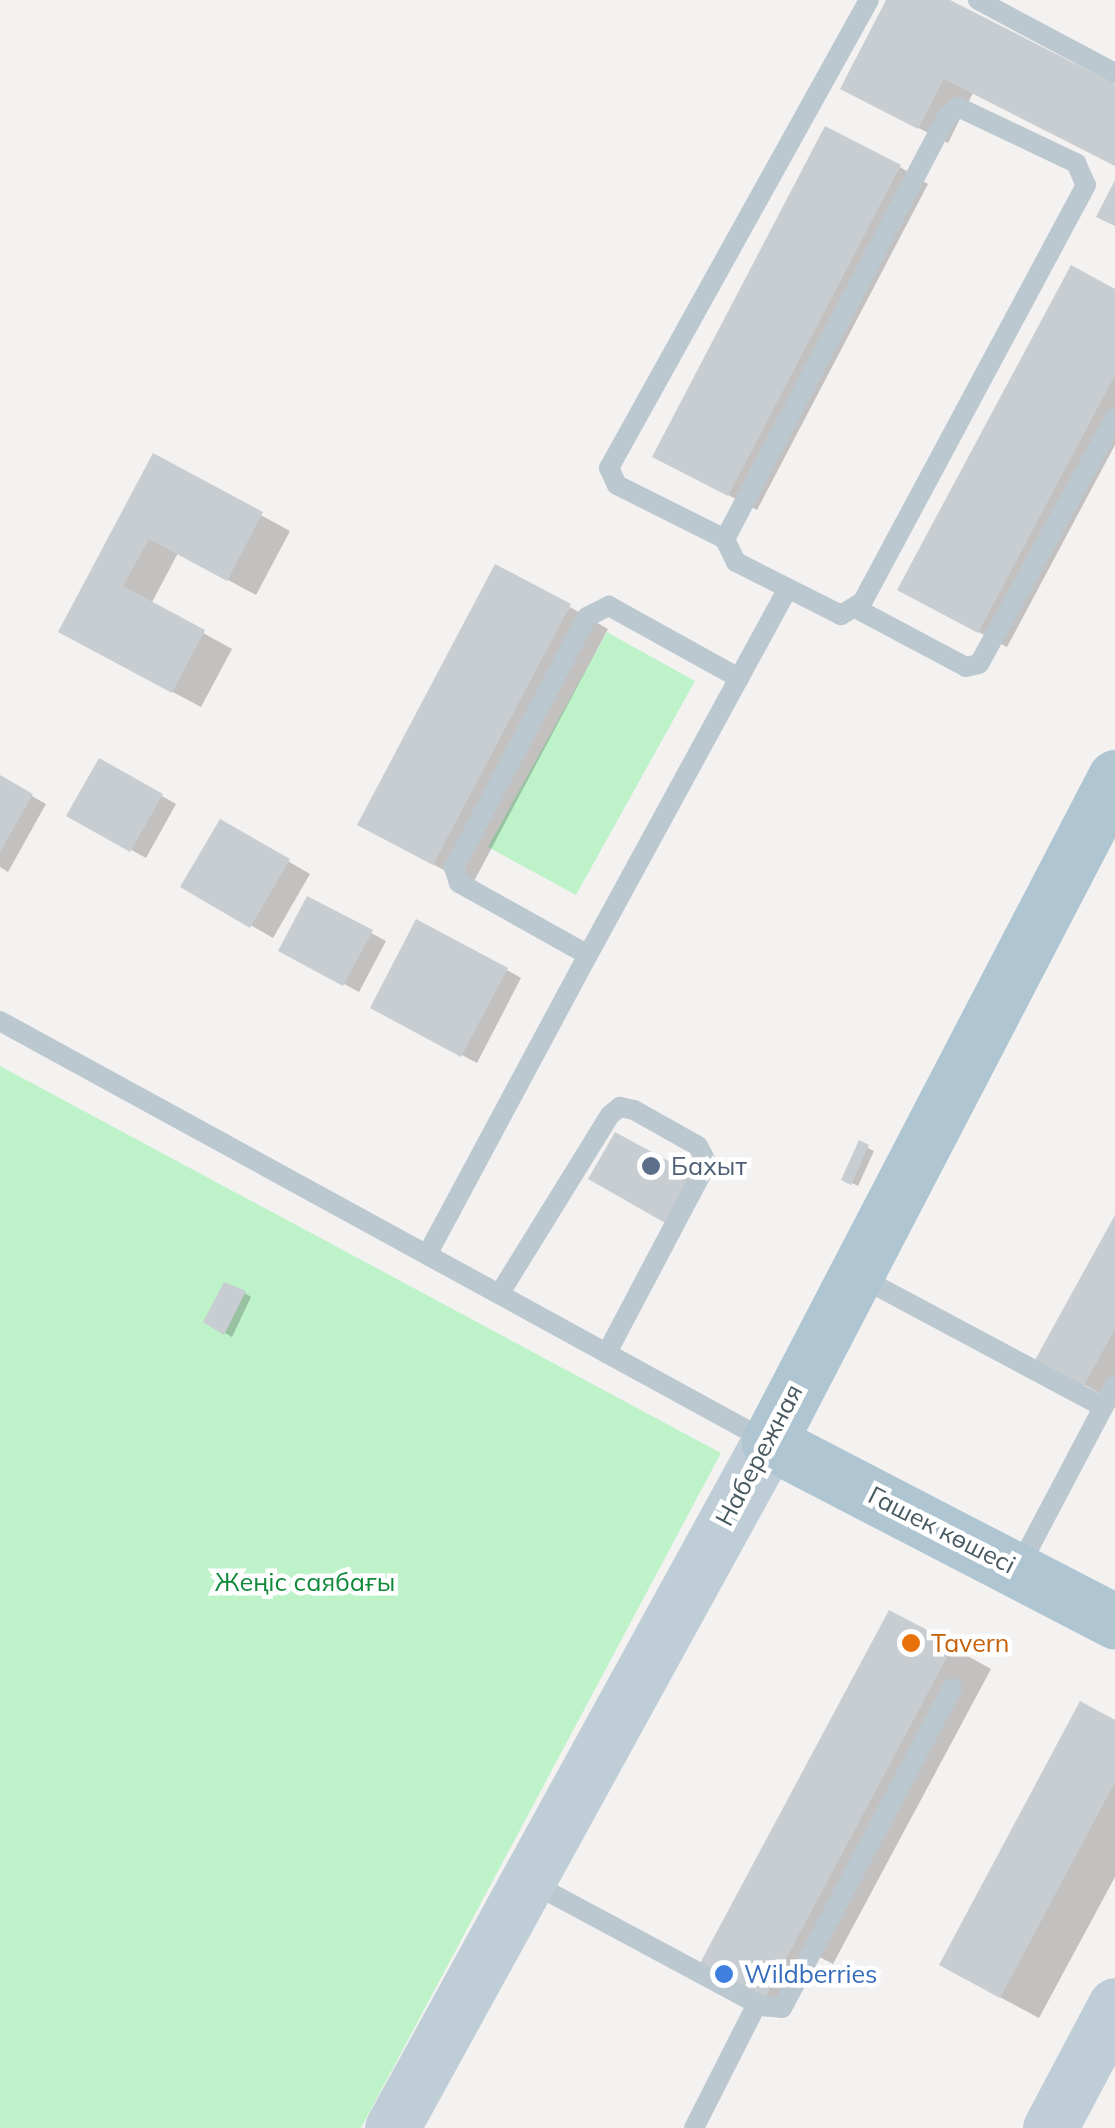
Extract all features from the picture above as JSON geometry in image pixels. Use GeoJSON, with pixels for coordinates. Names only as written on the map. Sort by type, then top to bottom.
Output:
{"type":"FeatureCollection","features":[{"type":"Feature","properties":{"kind":"main road","name":"Набережная"},"geometry":{"type":"LineString","coordinates":[[768,1442],[1114,781]]}},
{"type":"Feature","properties":{"kind":"main road","name":"Гашек көшесі"},"geometry":{"type":"LineString","coordinates":[[768,1442],[1115,1621]]}},
{"type":"Feature","properties":{"kind":"street","name":"Набережная"},"geometry":{"type":"LineString","coordinates":[[392,2128],[768,1442]]}},
{"type":"Feature","properties":{"kind":"street"},"geometry":{"type":"LineString","coordinates":[[1050,2128],[1107,2040]]}},
{"type":"Feature","properties":{"kind":"lane"},"geometry":{"type":"LineString","coordinates":[[725,539],[616,485],[609,468],[869,0]]}},
{"type":"Feature","properties":{"kind":"lane"},"geometry":{"type":"LineString","coordinates":[[978,0],[1115,73]]}},
{"type":"Feature","properties":{"kind":"lane"},"geometry":{"type":"LineString","coordinates":[[974,110],[1076,163],[1086,176],[1083,194],[857,609],[840,616],[787,590],[729,556],[725,539],[952,111],[974,110]]}},
{"type":"Feature","properties":{"kind":"lane"},"geometry":{"type":"LineString","coordinates":[[857,609],[966,667],[978,664],[1115,418]]}},
{"type":"Feature","properties":{"kind":"lane"},"geometry":{"type":"LineString","coordinates":[[427,1255],[787,590]]}},
{"type":"Feature","properties":{"kind":"lane"},"geometry":{"type":"LineString","coordinates":[[588,955],[459,883],[454,871],[587,618],[609,606],[739,678]]}},
{"type":"Feature","properties":{"kind":"lane"},"geometry":{"type":"LineString","coordinates":[[0,1021],[768,1442]]}},
{"type":"Feature","properties":{"kind":"lane"},"geometry":{"type":"LineString","coordinates":[[500,1293],[614,1110],[627,1107],[698,1146],[707,1163],[607,1353]]}},
{"type":"Feature","properties":{"kind":"lane"},"geometry":{"type":"LineString","coordinates":[[854,1274],[1103,1407]]}},
{"type":"Feature","properties":{"kind":"lane"},"geometry":{"type":"LineString","coordinates":[[1018,1569],[1115,1385]]}},
{"type":"Feature","properties":{"kind":"lane"},"geometry":{"type":"LineString","coordinates":[[526,1880],[757,2004],[776,2010],[794,1993],[952,1688]]}},
{"type":"Feature","properties":{"kind":"lane"},"geometry":{"type":"LineString","coordinates":[[694,2128],[757,2004]]}},
{"type":"Feature","properties":{"kind":"green space"},"geometry":{"type":"Polygon","coordinates":[[[607,632],[695,681],[576,895],[488,847],[607,632]]]}},
{"type":"Feature","properties":{"kind":"green space","name":"Жеңіс саябағы"},"geometry":{"type":"Polygon","coordinates":[[[0,1066],[721,1453],[361,2128],[0,2128],[0,1066]]]}},
{"type":"Feature","properties":{"kind":"building"},"geometry":{"type":"Polygon","coordinates":[[[886,0],[950,0],[1115,84],[1115,166],[944,79],[918,129],[840,89],[886,0]]]}},
{"type":"Feature","properties":{"kind":"building"},"geometry":{"type":"Polygon","coordinates":[[[825,126],[901,165],[728,496],[652,457],[825,126]]]}},
{"type":"Feature","properties":{"kind":"building"},"geometry":{"type":"Polygon","coordinates":[[[1115,180],[1115,226],[1096,217],[1115,180]]]}},
{"type":"Feature","properties":{"kind":"building"},"geometry":{"type":"Polygon","coordinates":[[[1071,265],[1115,289],[1115,375],[978,633],[897,590],[1071,265]]]}},
{"type":"Feature","properties":{"kind":"building"},"geometry":{"type":"Polygon","coordinates":[[[153,453],[263,512],[227,581],[149,539],[123,586],[205,630],[172,693],[58,632],[153,453]]]}},
{"type":"Feature","properties":{"kind":"building"},"geometry":{"type":"Polygon","coordinates":[[[495,564],[571,604],[433,865],[357,825],[495,564]]]}},
{"type":"Feature","properties":{"kind":"building"},"geometry":{"type":"Polygon","coordinates":[[[99,758],[163,794],[130,852],[66,816],[99,758]]]}},
{"type":"Feature","properties":{"kind":"building"},"geometry":{"type":"Polygon","coordinates":[[[0,775],[33,794],[0,852],[0,775]]]}},
{"type":"Feature","properties":{"kind":"building"},"geometry":{"type":"Polygon","coordinates":[[[220,819],[290,859],[250,928],[180,887],[220,819]]]}},
{"type":"Feature","properties":{"kind":"building"},"geometry":{"type":"Polygon","coordinates":[[[307,896],[373,930],[343,986],[278,951],[307,896]]]}},
{"type":"Feature","properties":{"kind":"building"},"geometry":{"type":"Polygon","coordinates":[[[416,919],[508,968],[461,1057],[370,1008],[416,919]]]}},
{"type":"Feature","properties":{"kind":"building"},"geometry":{"type":"Polygon","coordinates":[[[615,1132],[694,1175],[667,1224],[588,1179],[615,1132]]]}},
{"type":"Feature","properties":{"kind":"building"},"geometry":{"type":"Polygon","coordinates":[[[859,1140],[869,1145],[851,1185],[841,1180],[859,1140]]]}},
{"type":"Feature","properties":{"kind":"building"},"geometry":{"type":"Polygon","coordinates":[[[1115,1215],[1115,1329],[1083,1387],[1035,1360],[1115,1215]]]}},
{"type":"Feature","properties":{"kind":"building"},"geometry":{"type":"Polygon","coordinates":[[[224,1282],[246,1291],[224,1335],[203,1322],[224,1282]]]}},
{"type":"Feature","properties":{"kind":"building"},"geometry":{"type":"Polygon","coordinates":[[[889,1610],[954,1644],[764,2000],[699,1965],[889,1610]]]}},
{"type":"Feature","properties":{"kind":"building"},"geometry":{"type":"Polygon","coordinates":[[[1080,1701],[1115,1720],[1115,1782],[1000,1998],[939,1965],[1080,1701]]]}},
{"type":"Feature","properties":{"kind":"place","name":"Бахыт"},"geometry":{"type":"Point","coordinates":[651,1166]}},
{"type":"Feature","properties":{"kind":"place","name":"Tavern"},"geometry":{"type":"Point","coordinates":[911,1643]}},
{"type":"Feature","properties":{"kind":"place","name":"Wildberries"},"geometry":{"type":"Point","coordinates":[724,1974]}}]}
